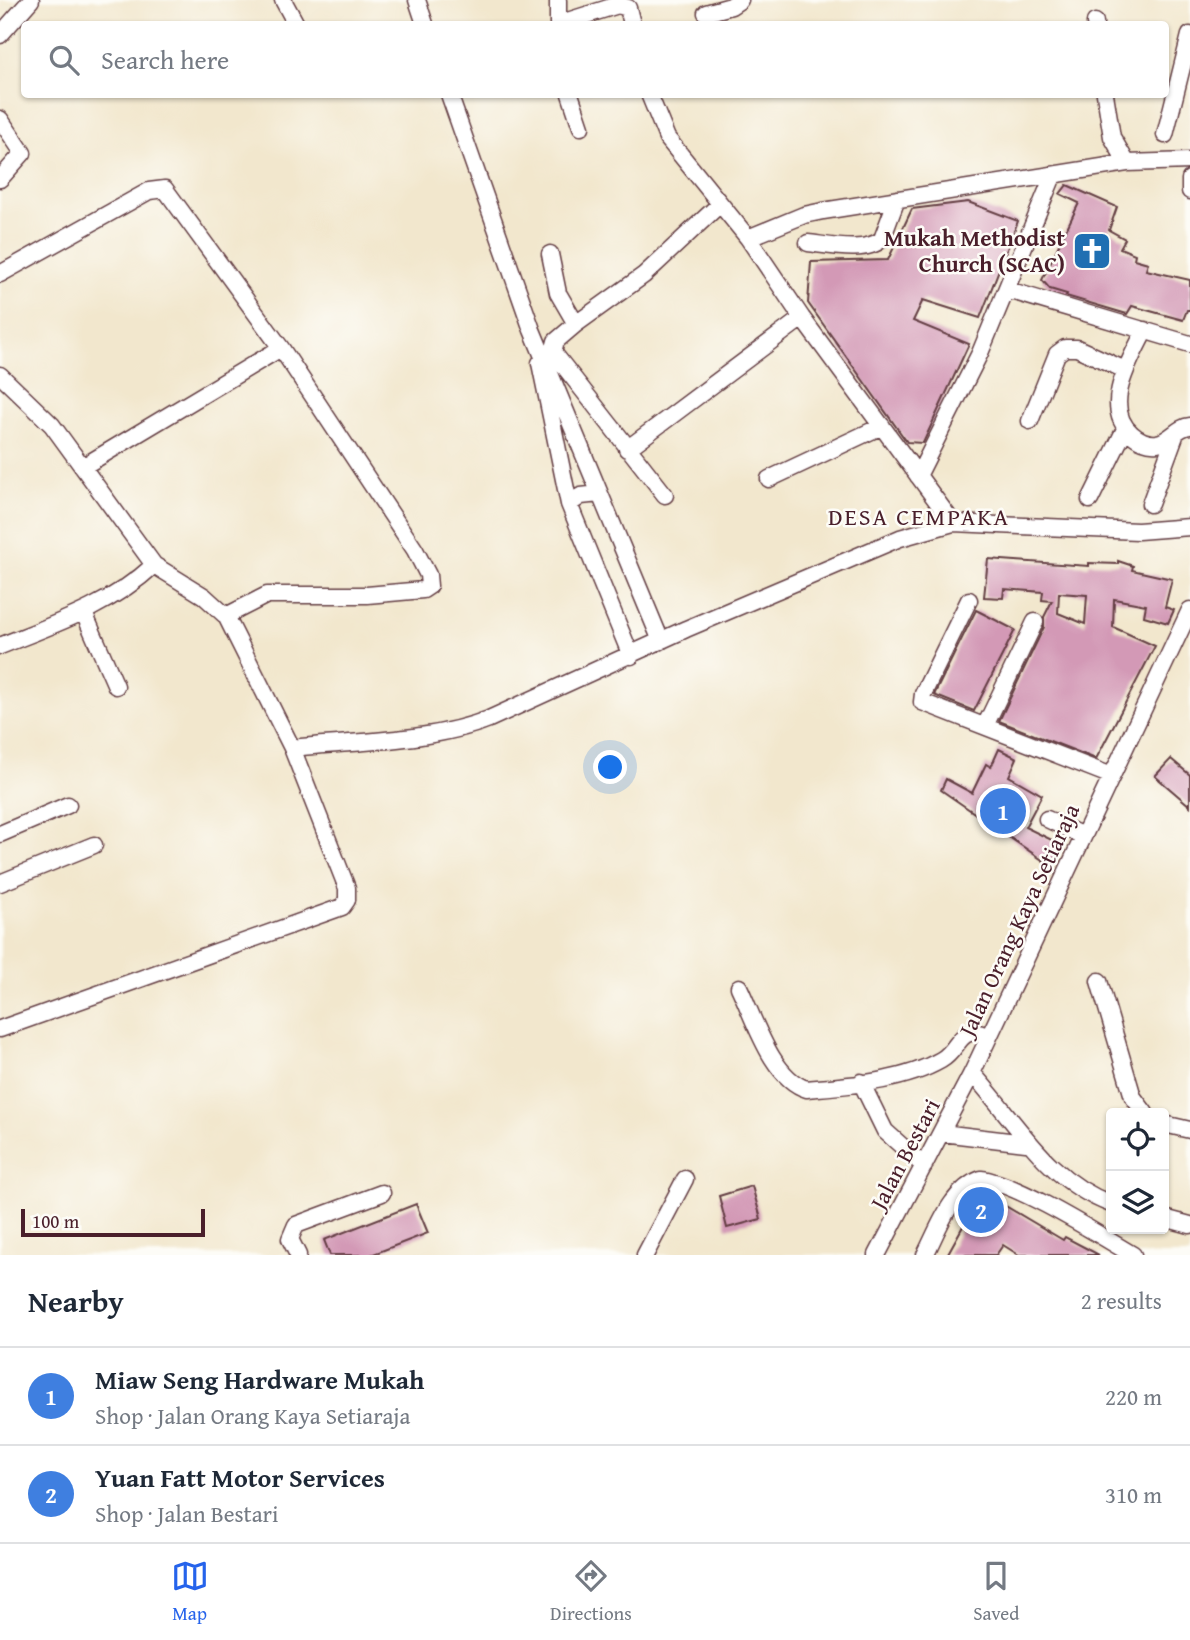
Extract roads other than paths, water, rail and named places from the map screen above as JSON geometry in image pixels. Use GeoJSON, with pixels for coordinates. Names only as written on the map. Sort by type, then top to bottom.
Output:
{"type":"FeatureCollection","features":[{"type":"Feature","properties":{"kind":"street"},"geometry":{"type":"LineString","coordinates":[[0,36],[31,0]]}},
{"type":"Feature","properties":{"kind":"street"},"geometry":{"type":"LineString","coordinates":[[283,0],[294,21]]}},
{"type":"Feature","properties":{"kind":"street"},"geometry":{"type":"LineString","coordinates":[[417,0],[424,21]]}},
{"type":"Feature","properties":{"kind":"street"},"geometry":{"type":"LineString","coordinates":[[558,0],[558,21]]}},
{"type":"Feature","properties":{"kind":"street"},"geometry":{"type":"LineString","coordinates":[[706,13],[731,6],[740,0]]}},
{"type":"Feature","properties":{"kind":"street"},"geometry":{"type":"LineString","coordinates":[[567,21],[618,5],[628,8],[631,21]]}},
{"type":"Feature","properties":{"kind":"street"},"geometry":{"type":"LineString","coordinates":[[1165,135],[1189,41]]}},
{"type":"Feature","properties":{"kind":"street"},"geometry":{"type":"LineString","coordinates":[[450,98],[532,330],[661,641]]}},
{"type":"Feature","properties":{"kind":"street"},"geometry":{"type":"LineString","coordinates":[[571,98],[581,127]]}},
{"type":"Feature","properties":{"kind":"street"},"geometry":{"type":"LineString","coordinates":[[651,98],[667,138],[748,238],[802,318],[953,523]]}},
{"type":"Feature","properties":{"kind":"street"},"geometry":{"type":"LineString","coordinates":[[1106,98],[1112,137],[1127,163]]}},
{"type":"Feature","properties":{"kind":"street"},"geometry":{"type":"LineString","coordinates":[[0,119],[23,153],[0,179]]}},
{"type":"Feature","properties":{"kind":"street"},"geometry":{"type":"LineString","coordinates":[[748,238],[804,215],[1127,163],[1190,161]]}},
{"type":"Feature","properties":{"kind":"street"},"geometry":{"type":"LineString","coordinates":[[918,476],[1008,290],[1053,176]]}},
{"type":"Feature","properties":{"kind":"street"},"geometry":{"type":"LineString","coordinates":[[1190,180],[1190,191]]}},
{"type":"Feature","properties":{"kind":"street"},"geometry":{"type":"LineString","coordinates":[[0,274],[149,191],[165,189],[281,348],[421,558],[428,576],[429,586],[418,591],[267,595],[226,616]]}},
{"type":"Feature","properties":{"kind":"street"},"geometry":{"type":"LineString","coordinates":[[808,243],[850,246],[877,243],[882,239],[897,199]]}},
{"type":"Feature","properties":{"kind":"street"},"geometry":{"type":"LineString","coordinates":[[665,495],[553,352],[556,341],[644,275],[720,204]]}},
{"type":"Feature","properties":{"kind":"street"},"geometry":{"type":"LineString","coordinates":[[550,254],[558,293],[576,324]]}},
{"type":"Feature","properties":{"kind":"street"},"geometry":{"type":"LineString","coordinates":[[1008,290],[1190,344]]}},
{"type":"Feature","properties":{"kind":"street"},"geometry":{"type":"LineString","coordinates":[[627,449],[802,318]]}},
{"type":"Feature","properties":{"kind":"street"},"geometry":{"type":"LineString","coordinates":[[532,330],[569,504],[631,656]]}},
{"type":"Feature","properties":{"kind":"street"},"geometry":{"type":"LineString","coordinates":[[1145,330],[1125,370],[1118,399],[1125,429],[1136,438],[1157,443],[1184,428]]}},
{"type":"Feature","properties":{"kind":"street"},"geometry":{"type":"LineString","coordinates":[[84,466],[281,348]]}},
{"type":"Feature","properties":{"kind":"street"},"geometry":{"type":"LineString","coordinates":[[1030,421],[1057,354],[1065,348],[1077,348],[1125,370]]}},
{"type":"Feature","properties":{"kind":"street"},"geometry":{"type":"LineString","coordinates":[[0,375],[41,413],[84,466],[154,565],[204,597],[226,616],[292,748],[347,888],[347,900],[342,906],[164,969],[45,1016],[0,1029]]}},
{"type":"Feature","properties":{"kind":"street"},"geometry":{"type":"LineString","coordinates":[[769,479],[882,426]]}},
{"type":"Feature","properties":{"kind":"street"},"geometry":{"type":"LineString","coordinates":[[1150,504],[1184,428]]}},
{"type":"Feature","properties":{"kind":"street"},"geometry":{"type":"LineString","coordinates":[[1090,499],[1125,429]]}},
{"type":"Feature","properties":{"kind":"street"},"geometry":{"type":"LineString","coordinates":[[569,504],[581,496],[599,494]]}},
{"type":"Feature","properties":{"kind":"street"},"geometry":{"type":"LineString","coordinates":[[292,748],[465,728],[913,532],[953,523],[1138,531],[1190,527]]}},
{"type":"Feature","properties":{"kind":"street"},"geometry":{"type":"LineString","coordinates":[[0,646],[84,613],[121,593],[154,565]]}},
{"type":"Feature","properties":{"kind":"street"},"geometry":{"type":"LineString","coordinates":[[969,600],[921,699],[927,706],[1112,776]]}},
{"type":"Feature","properties":{"kind":"street","name":"Jalan Orang Kaya Setiaraja"},"geometry":{"type":"LineString","coordinates":[[1106,1202],[1084,1191],[1052,1169],[1026,1143],[972,1073],[1190,610]]}},
{"type":"Feature","properties":{"kind":"street"},"geometry":{"type":"LineString","coordinates":[[84,613],[116,686]]}},
{"type":"Feature","properties":{"kind":"street"},"geometry":{"type":"LineString","coordinates":[[985,726],[1034,622]]}},
{"type":"Feature","properties":{"kind":"street"},"geometry":{"type":"LineString","coordinates":[[0,834],[68,805]]}},
{"type":"Feature","properties":{"kind":"street"},"geometry":{"type":"LineString","coordinates":[[1047,819],[1083,836]]}},
{"type":"Feature","properties":{"kind":"street"},"geometry":{"type":"LineString","coordinates":[[0,883],[94,845]]}},
{"type":"Feature","properties":{"kind":"street"},"geometry":{"type":"LineString","coordinates":[[1099,981],[1133,1097],[1141,1108]]}},
{"type":"Feature","properties":{"kind":"street"},"geometry":{"type":"LineString","coordinates":[[739,987],[778,1069],[794,1083],[807,1089],[894,1077],[935,1063],[950,1054],[965,1035],[976,1032],[989,1037]]}},
{"type":"Feature","properties":{"kind":"street","name":"Jalan Bestari"},"geometry":{"type":"LineString","coordinates":[[877,1255],[972,1073]]}},
{"type":"Feature","properties":{"kind":"street"},"geometry":{"type":"LineString","coordinates":[[861,1083],[885,1130],[924,1166]]}},
{"type":"Feature","properties":{"kind":"street"},"geometry":{"type":"LineString","coordinates":[[1169,1125],[1190,1130]]}},
{"type":"Feature","properties":{"kind":"street"},"geometry":{"type":"LineString","coordinates":[[943,1133],[1026,1143]]}},
{"type":"Feature","properties":{"kind":"street"},"geometry":{"type":"LineString","coordinates":[[645,1255],[685,1179]]}},
{"type":"Feature","properties":{"kind":"street"},"geometry":{"type":"LineString","coordinates":[[925,1255],[962,1189],[981,1179],[999,1184],[1068,1217],[1133,1255]]}},
{"type":"Feature","properties":{"kind":"street"},"geometry":{"type":"LineString","coordinates":[[1068,1217],[1084,1191]]}},
{"type":"Feature","properties":{"kind":"street"},"geometry":{"type":"LineString","coordinates":[[298,1255],[290,1239],[296,1225],[382,1193]]}},
{"type":"Feature","properties":{"kind":"street"},"geometry":{"type":"LineString","coordinates":[[1169,1219],[1189,1222]]}},
{"type":"Feature","properties":{"kind":"place","name":"Mukah Methodist Church (SCAC)"},"geometry":{"type":"Point","coordinates":[1092,251]}},
{"type":"Feature","properties":{"kind":"place","name":"Miaw Seng Hardware Mukah"},"geometry":{"type":"Point","coordinates":[1003,811]}},
{"type":"Feature","properties":{"kind":"place","name":"Yuan Fatt Motor Services"},"geometry":{"type":"Point","coordinates":[981,1210]}},
{"type":"Feature","properties":{"kind":"district","name":"DESA CEMPAKA"},"geometry":{"type":"Point","coordinates":[919,517]}}]}
